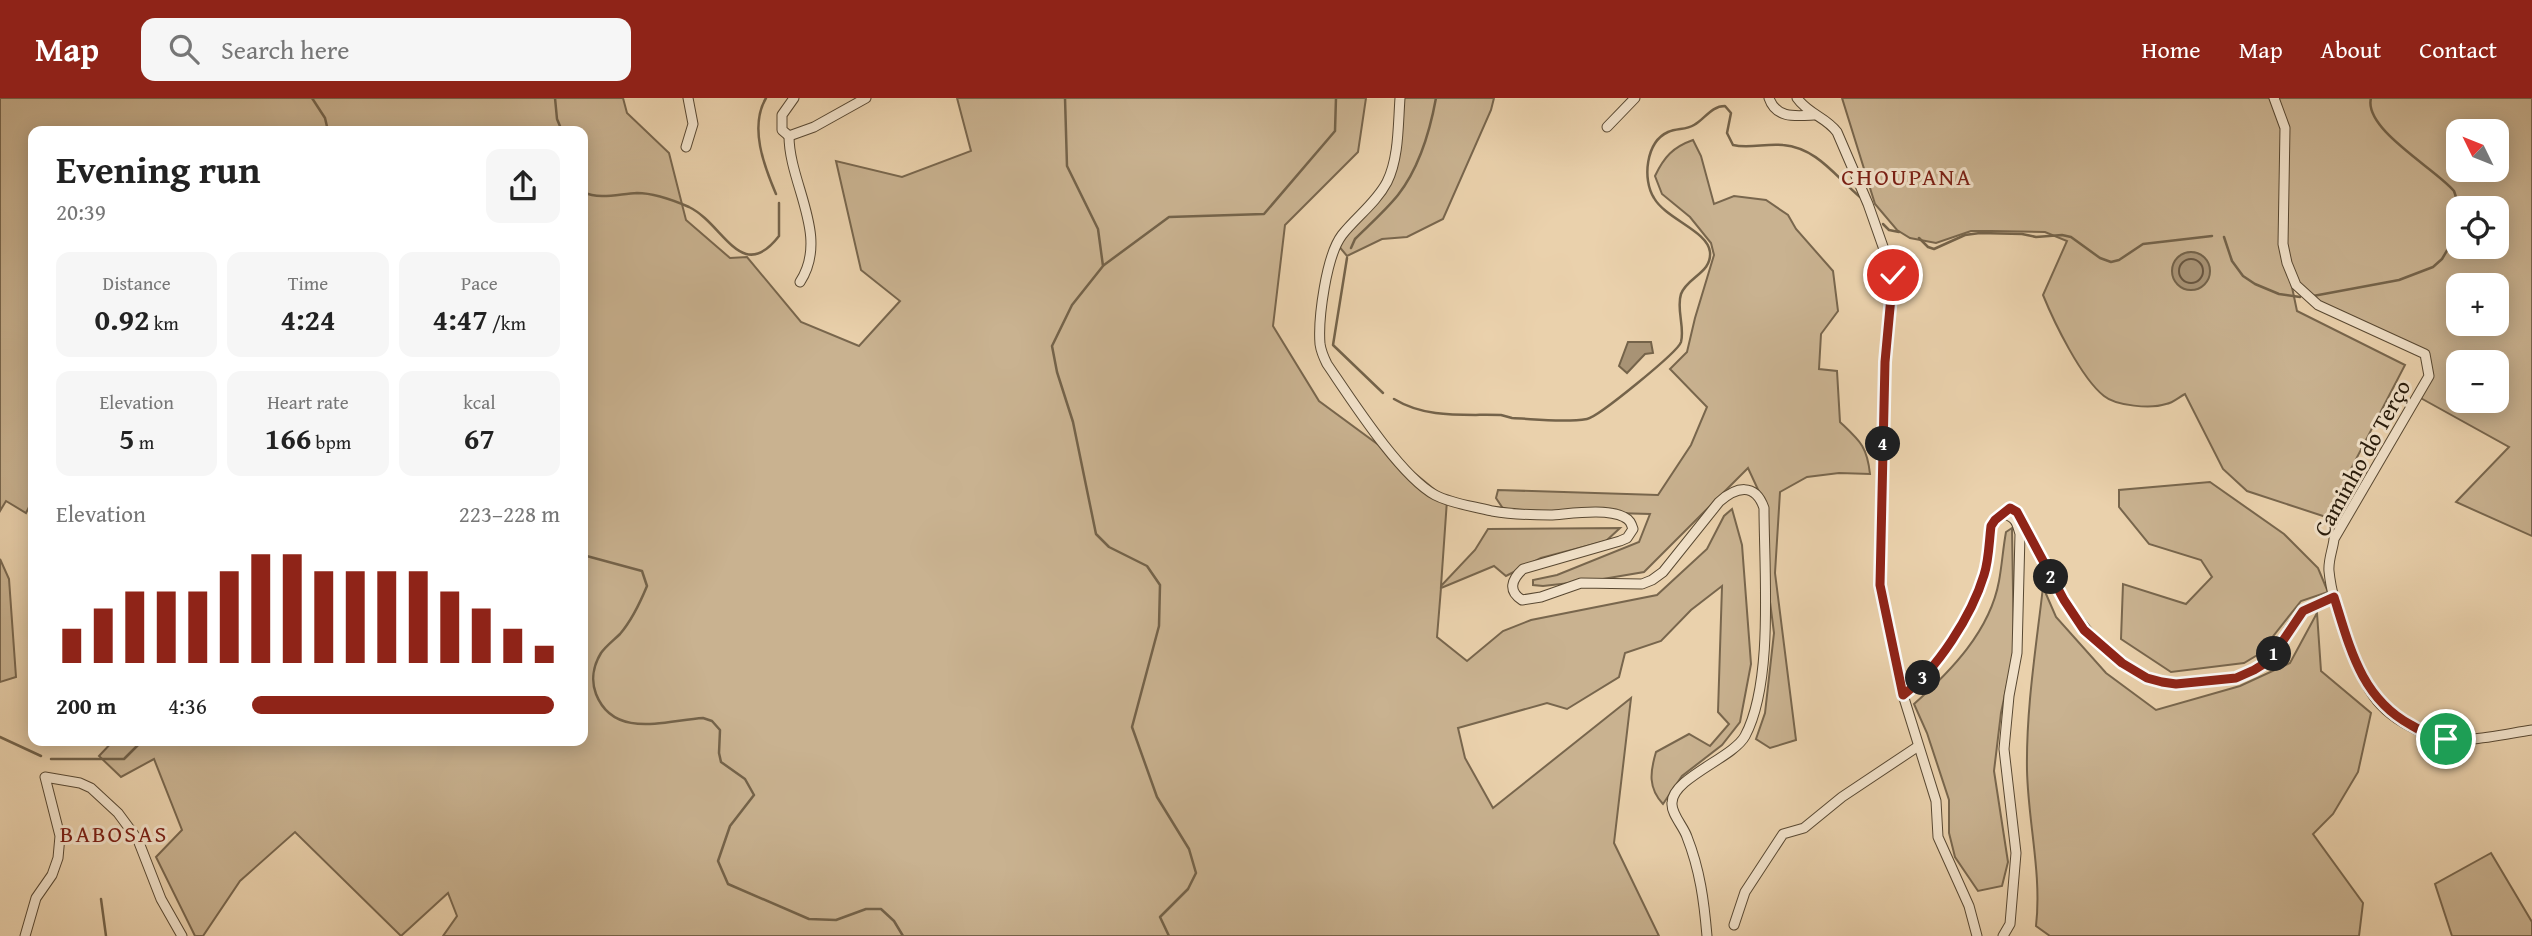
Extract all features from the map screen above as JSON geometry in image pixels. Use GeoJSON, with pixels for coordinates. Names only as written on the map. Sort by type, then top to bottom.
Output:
{"type":"FeatureCollection","features":[{"type":"Feature","properties":{"kind":"street"},"geometry":{"type":"LineString","coordinates":[[686,147],[693,124],[688,98]]}},
{"type":"Feature","properties":{"kind":"street"},"geometry":{"type":"LineString","coordinates":[[794,98],[782,115],[782,130],[789,136],[789,157],[810,224],[808,266],[800,282]]}},
{"type":"Feature","properties":{"kind":"street"},"geometry":{"type":"LineString","coordinates":[[789,136],[814,127],[866,98]]}},
{"type":"Feature","properties":{"kind":"street"},"geometry":{"type":"LineString","coordinates":[[1400,98],[1393,163],[1387,183],[1342,236],[1329,263],[1319,329],[1320,348],[1327,364],[1395,457],[1422,486],[1434,494],[1447,500],[1496,512],[1546,515],[1606,513],[1622,515],[1631,522],[1633,529],[1627,538],[1523,569],[1513,581],[1515,596],[1522,600],[1541,597],[1581,583],[1642,584],[1663,572],[1730,492],[1740,489],[1749,491],[1761,500],[1764,508],[1764,654],[1758,701],[1744,738],[1692,776],[1673,797],[1671,806],[1687,835],[1703,887],[1707,936]]}},
{"type":"Feature","properties":{"kind":"street"},"geometry":{"type":"LineString","coordinates":[[1608,127],[1634,98]]}},
{"type":"Feature","properties":{"kind":"street"},"geometry":{"type":"LineString","coordinates":[[1769,98],[1776,110],[1785,115],[1814,115]]}},
{"type":"Feature","properties":{"kind":"street"},"geometry":{"type":"LineString","coordinates":[[1797,98],[1837,132],[1868,204],[1893,275],[1885,362],[1880,585],[1903,695],[1936,801],[1938,837],[1969,906],[1977,936]]}},
{"type":"Feature","properties":{"kind":"street","name":"Caminho do Terço"},"geometry":{"type":"LineString","coordinates":[[2274,98],[2285,128],[2283,244],[2296,285],[2318,305],[2425,354],[2429,376],[2334,539],[2329,568],[2334,597],[2359,669],[2372,694],[2391,713],[2432,737],[2460,740],[2532,730]]}},
{"type":"Feature","properties":{"kind":"street"},"geometry":{"type":"LineString","coordinates":[[1903,695],[1929,672],[1959,626],[1985,574],[1991,526],[2010,508],[2017,512],[2064,600],[2084,630],[2122,663],[2147,678],[2176,684],[2236,678],[2267,662],[2303,611],[2334,597]]}},
{"type":"Feature","properties":{"kind":"street"},"geometry":{"type":"LineString","coordinates":[[2003,936],[2010,924],[2016,853],[2004,749],[2009,696],[2017,653],[2020,534],[2015,519],[2004,514]]}},
{"type":"Feature","properties":{"kind":"street"},"geometry":{"type":"LineString","coordinates":[[1734,925],[1745,892],[1783,834],[1804,828],[1842,797],[1917,747]]}},
{"type":"Feature","properties":{"kind":"street"},"geometry":{"type":"LineString","coordinates":[[25,936],[36,898],[52,875],[58,858],[60,836],[46,777],[80,783],[91,788],[118,813],[138,840],[161,899],[182,936]]}},
{"type":"Feature","properties":{"kind":"shaded area"},"geometry":{"type":"Polygon","coordinates":[[[0,98],[623,98],[627,113],[669,153],[686,220],[730,258],[747,257],[801,322],[859,346],[900,301],[861,270],[836,161],[902,177],[971,151],[957,98],[1366,98],[1358,152],[1285,225],[1273,326],[1319,401],[1395,457],[1447,500],[1441,586],[1475,550],[1488,529],[1620,528],[1606,541],[1541,558],[1506,576],[1494,566],[1441,588],[1437,637],[1467,661],[1503,631],[1531,620],[1657,595],[1707,549],[1724,516],[1732,509],[1742,545],[1751,664],[1740,722],[1722,745],[1682,776],[1663,804],[1655,792],[1652,780],[1656,752],[1689,734],[1710,746],[1729,724],[1718,712],[1722,586],[1691,610],[1661,641],[1625,653],[1619,677],[1567,709],[1547,703],[1458,728],[1465,758],[1493,808],[1631,698],[1614,843],[1659,936],[443,936],[457,916],[448,893],[401,936],[295,832],[240,881],[203,936],[195,936],[156,857],[182,830],[154,759],[121,777],[99,756],[108,746],[588,746],[588,126],[28,126],[28,509],[26,513],[6,501],[0,511],[0,98]]]}},
{"type":"Feature","properties":{"kind":"shaded area"},"geometry":{"type":"Polygon","coordinates":[[[1400,98],[1494,98],[1443,219],[1407,237],[1382,239],[1347,256],[1337,244],[1387,183],[1400,98]]]}},
{"type":"Feature","properties":{"kind":"shaded area"},"geometry":{"type":"Polygon","coordinates":[[[1842,98],[2532,98],[2532,536],[2456,502],[2509,447],[2448,413],[2509,413],[2509,350],[2446,350],[2446,412],[2417,396],[2429,376],[2424,354],[2311,300],[2288,268],[2297,311],[2405,365],[2326,517],[2247,491],[2223,469],[2185,394],[2160,406],[2143,406],[2109,399],[2095,388],[2069,349],[2043,295],[2067,241],[2045,232],[1971,231],[1936,243],[1910,238],[1897,230],[1875,204],[1842,98]]]}},
{"type":"Feature","properties":{"kind":"shaded area"},"geometry":{"type":"Polygon","coordinates":[[[1693,140],[1701,156],[1714,204],[1734,196],[1766,200],[1788,215],[1796,229],[1833,271],[1838,311],[1821,334],[1819,369],[1837,371],[1840,422],[1861,445],[1867,457],[1870,474],[1839,473],[1807,477],[1780,492],[1775,573],[1796,740],[1770,748],[1756,739],[1765,713],[1774,633],[1765,563],[1761,496],[1748,468],[1644,572],[1597,580],[1533,585],[1533,580],[1557,575],[1639,542],[1650,514],[1504,510],[1496,498],[1498,490],[1658,495],[1691,445],[1707,407],[1670,369],[1687,352],[1714,255],[1711,243],[1690,217],[1662,194],[1655,176],[1670,154],[1693,140]]]}},
{"type":"Feature","properties":{"kind":"shaded area"},"geometry":{"type":"Polygon","coordinates":[[[2210,482],[2284,534],[2318,568],[2328,592],[2301,601],[2259,654],[2244,663],[2171,672],[2121,639],[2123,584],[2186,604],[2212,577],[2201,560],[2149,544],[2119,507],[2119,490],[2210,482]]]}},
{"type":"Feature","properties":{"kind":"shaded area"},"geometry":{"type":"Polygon","coordinates":[[[2012,528],[2014,652],[2001,713],[1994,771],[2008,862],[2002,886],[1978,891],[1955,857],[1949,833],[1949,800],[1927,733],[1914,704],[1955,664],[1987,617],[1999,581],[2006,532],[2012,528]]]}},
{"type":"Feature","properties":{"kind":"shaded area"},"geometry":{"type":"Polygon","coordinates":[[[0,559],[9,579],[16,677],[0,682],[0,559]]]}},
{"type":"Feature","properties":{"kind":"shaded area"},"geometry":{"type":"Polygon","coordinates":[[[2043,587],[2056,617],[2106,673],[2156,710],[2240,686],[2290,663],[2317,613],[2321,671],[2371,713],[2358,772],[2333,814],[2313,834],[2363,903],[2359,936],[2050,936],[2036,926],[2037,887],[2027,747],[2043,587]]]}},
{"type":"Feature","properties":{"kind":"shaded area"},"geometry":{"type":"Polygon","coordinates":[[[2491,853],[2532,922],[2532,936],[2452,936],[2435,884],[2491,853]]]}},
{"type":"Feature","properties":{"kind":"water"},"geometry":{"type":"Polygon","coordinates":[[[2191,252],[2204,258],[2210,271],[2204,284],[2191,290],[2178,284],[2172,271],[2178,258],[2191,252]]]}},
{"type":"Feature","properties":{"kind":"water"},"geometry":{"type":"Polygon","coordinates":[[[1628,342],[1651,342],[1653,353],[1645,354],[1627,373],[1619,366],[1628,342]]]}},
{"type":"Feature","properties":{"kind":"waterway"},"geometry":{"type":"LineString","coordinates":[[312,98],[325,118],[327,126]]}},
{"type":"Feature","properties":{"kind":"waterway"},"geometry":{"type":"LineString","coordinates":[[555,98],[560,126]]}},
{"type":"Feature","properties":{"kind":"waterway"},"geometry":{"type":"LineString","coordinates":[[766,98],[759,121],[760,146],[776,194]]}},
{"type":"Feature","properties":{"kind":"waterway"},"geometry":{"type":"LineString","coordinates":[[1065,98],[1067,166],[1098,229],[1103,266],[1072,305],[1052,346],[1057,372],[1073,422],[1096,534],[1109,547],[1147,566],[1160,585],[1159,626],[1132,727],[1157,797],[1189,849],[1196,873],[1188,889],[1160,917],[1169,936]]}},
{"type":"Feature","properties":{"kind":"waterway"},"geometry":{"type":"LineString","coordinates":[[1104,265],[1169,217],[1264,214],[1335,131],[1336,98]]}},
{"type":"Feature","properties":{"kind":"waterway"},"geometry":{"type":"LineString","coordinates":[[1351,248],[1355,239],[1398,195],[1412,173],[1427,136],[1436,98]]}},
{"type":"Feature","properties":{"kind":"waterway"},"geometry":{"type":"LineString","coordinates":[[2313,296],[2399,280],[2433,267],[2442,259],[2452,242],[2458,203],[2454,191],[2378,123],[2372,110],[2371,98]]}},
{"type":"Feature","properties":{"kind":"waterway"},"geometry":{"type":"LineString","coordinates":[[1394,399],[1433,413],[1568,421],[1587,419],[1621,396],[1667,358],[1681,342],[1681,294],[1688,283],[1707,265],[1710,252],[1708,245],[1695,231],[1668,212],[1654,198],[1648,181],[1648,162],[1661,137],[1668,132],[1694,125],[1716,108],[1725,106],[1731,113],[1727,133],[1733,145],[1783,145],[1806,151],[1825,164],[1860,197]]}},
{"type":"Feature","properties":{"kind":"waterway"},"geometry":{"type":"LineString","coordinates":[[588,194],[603,196],[644,193],[670,199],[701,215],[743,253],[754,255],[766,250],[779,236],[779,203]]}},
{"type":"Feature","properties":{"kind":"waterway"},"geometry":{"type":"LineString","coordinates":[[1883,224],[1889,230],[1899,232]]}},
{"type":"Feature","properties":{"kind":"waterway"},"geometry":{"type":"LineString","coordinates":[[1919,238],[1934,249],[1965,235],[1980,233],[2036,237],[2062,235],[2071,237],[2100,258],[2111,262],[2119,260],[2143,244],[2212,236]]}},
{"type":"Feature","properties":{"kind":"waterway"},"geometry":{"type":"LineString","coordinates":[[2224,237],[2232,261],[2243,276],[2279,294],[2300,297]]}},
{"type":"Feature","properties":{"kind":"waterway"},"geometry":{"type":"LineString","coordinates":[[1347,258],[1333,345],[1383,393]]}},
{"type":"Feature","properties":{"kind":"waterway"},"geometry":{"type":"LineString","coordinates":[[588,556],[642,571],[647,586],[628,623],[603,650],[596,663],[594,689],[604,708],[615,717],[643,724],[703,718],[712,721],[720,730],[721,762],[745,779],[754,795],[730,826],[718,861],[728,884],[809,919],[836,920],[866,909],[881,909],[894,921],[903,936]]}},
{"type":"Feature","properties":{"kind":"waterway"},"geometry":{"type":"LineString","coordinates":[[0,737],[41,756]]}},
{"type":"Feature","properties":{"kind":"waterway"},"geometry":{"type":"LineString","coordinates":[[51,759],[124,759],[137,746]]}},
{"type":"Feature","properties":{"kind":"waterway"},"geometry":{"type":"LineString","coordinates":[[101,899],[106,936]]}},
{"type":"Feature","properties":{"kind":"district","name":"CHOUPANA"},"geometry":{"type":"Point","coordinates":[1907,177]}},
{"type":"Feature","properties":{"kind":"district","name":"BABOSAS"},"geometry":{"type":"Point","coordinates":[114,834]}},
{"type":"Feature","properties":{"kind":"route"},"geometry":{"type":"LineString","coordinates":[[1893,275],[1885,362],[1880,585],[1903,695],[1938,662],[1953,636],[1985,574],[1991,526],[2010,508],[2017,512],[2064,600],[2084,630],[2122,663],[2147,678],[2176,684],[2236,678],[2267,662],[2303,611],[2334,597],[2359,669],[2372,694],[2381,705],[2405,722],[2432,737],[2446,739]]}}]}
